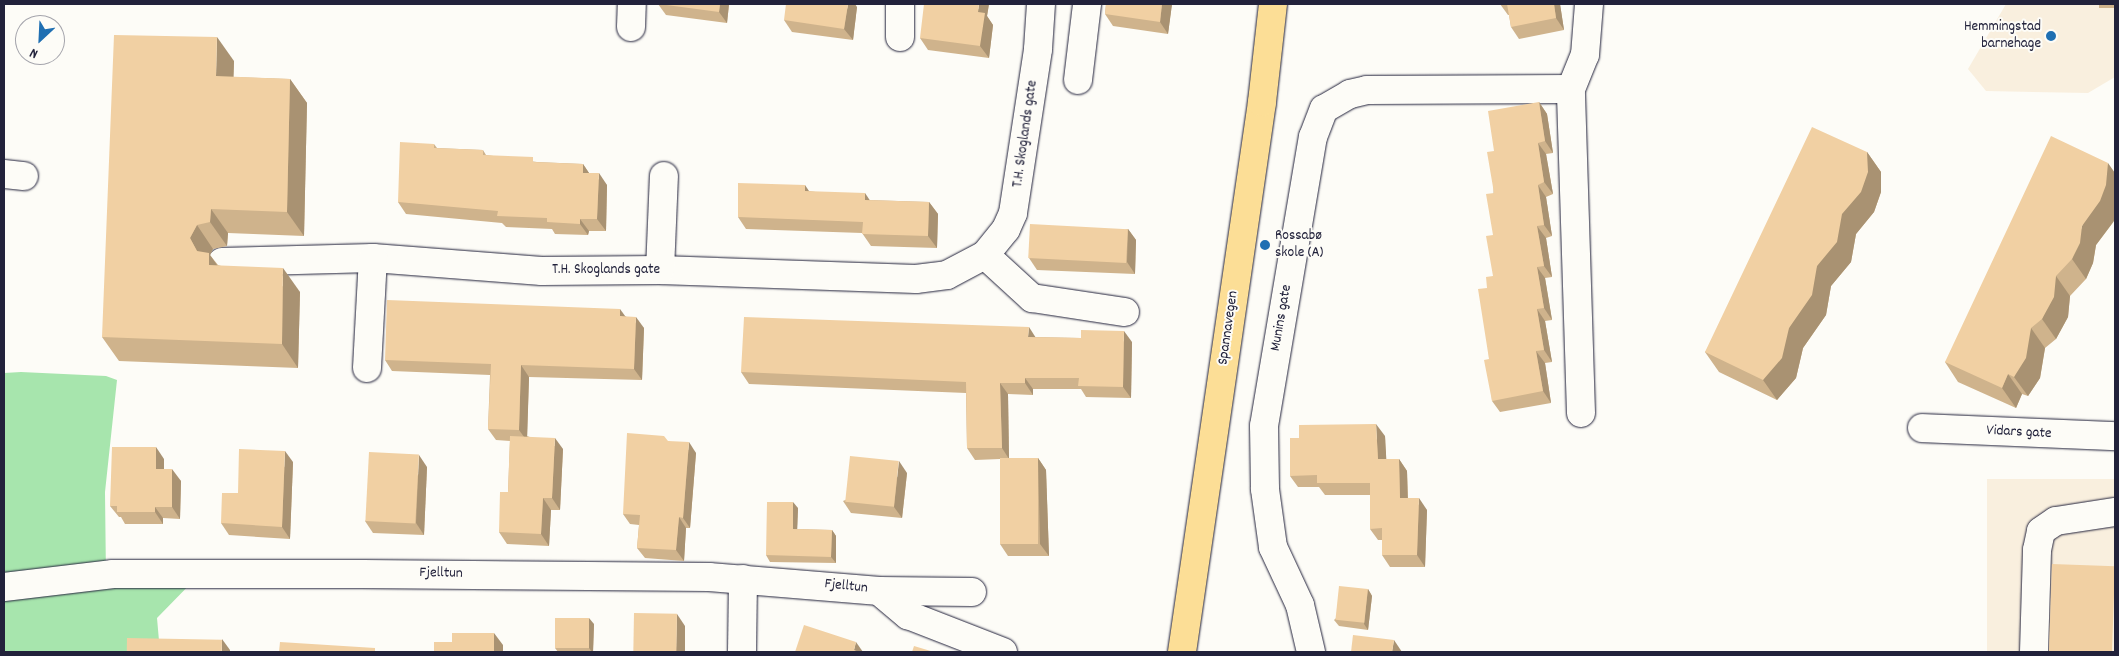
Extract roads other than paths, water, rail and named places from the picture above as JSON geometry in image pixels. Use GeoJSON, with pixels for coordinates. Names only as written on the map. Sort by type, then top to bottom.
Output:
{"type":"FeatureCollection","features":[{"type":"Feature","properties":{"kind":"main road","name":"Spannavegen"},"geometry":{"type":"LineString","coordinates":[[1182,652],[1262,102],[1273,4]]}},
{"type":"Feature","properties":{"kind":"street"},"geometry":{"type":"LineString","coordinates":[[900,4],[900,36]]}},
{"type":"Feature","properties":{"kind":"street","name":"T.H. Skoglands gate"},"geometry":{"type":"LineString","coordinates":[[222,262],[373,258],[542,271],[660,270],[916,279],[947,275],[985,255],[1006,229],[1013,213],[1038,49],[1041,4]]}},
{"type":"Feature","properties":{"kind":"street"},"geometry":{"type":"LineString","coordinates":[[1078,80],[1087,4]]}},
{"type":"Feature","properties":{"kind":"street"},"geometry":{"type":"LineString","coordinates":[[1581,413],[1571,89],[1585,55],[1590,4]]}},
{"type":"Feature","properties":{"kind":"street","name":"Munins gate"},"geometry":{"type":"LineString","coordinates":[[1311,652],[1300,605],[1273,547],[1265,489],[1264,426],[1313,137],[1324,108],[1350,94],[1367,90],[1571,89]]}},
{"type":"Feature","properties":{"kind":"street"},"geometry":{"type":"LineString","coordinates":[[660,270],[664,176]]}},
{"type":"Feature","properties":{"kind":"street"},"geometry":{"type":"LineString","coordinates":[[985,255],[1032,298],[1124,312]]}},
{"type":"Feature","properties":{"kind":"street"},"geometry":{"type":"LineString","coordinates":[[367,368],[373,258]]}},
{"type":"Feature","properties":{"kind":"street","name":"Vidars gate"},"geometry":{"type":"LineString","coordinates":[[1922,428],[2115,436]]}},
{"type":"Feature","properties":{"kind":"street"},"geometry":{"type":"LineString","coordinates":[[2034,652],[2037,550],[2041,531],[2056,520],[2115,512]]}},
{"type":"Feature","properties":{"kind":"street","name":"Fjelltun"},"geometry":{"type":"LineString","coordinates":[[4,587],[113,574],[744,579],[878,591],[972,592]]}},
{"type":"Feature","properties":{"kind":"street"},"geometry":{"type":"LineString","coordinates":[[742,652],[744,579]]}},
{"type":"Feature","properties":{"kind":"street","name":"Fjelltun"},"geometry":{"type":"LineString","coordinates":[[878,591],[908,615],[1003,652]]}},
{"type":"Feature","properties":{"kind":"place","name":"Hemmingstad barnehage"},"geometry":{"type":"Point","coordinates":[2051,36]}},
{"type":"Feature","properties":{"kind":"place","name":"Rossabø skole (A)"},"geometry":{"type":"Point","coordinates":[1265,245]}}]}
